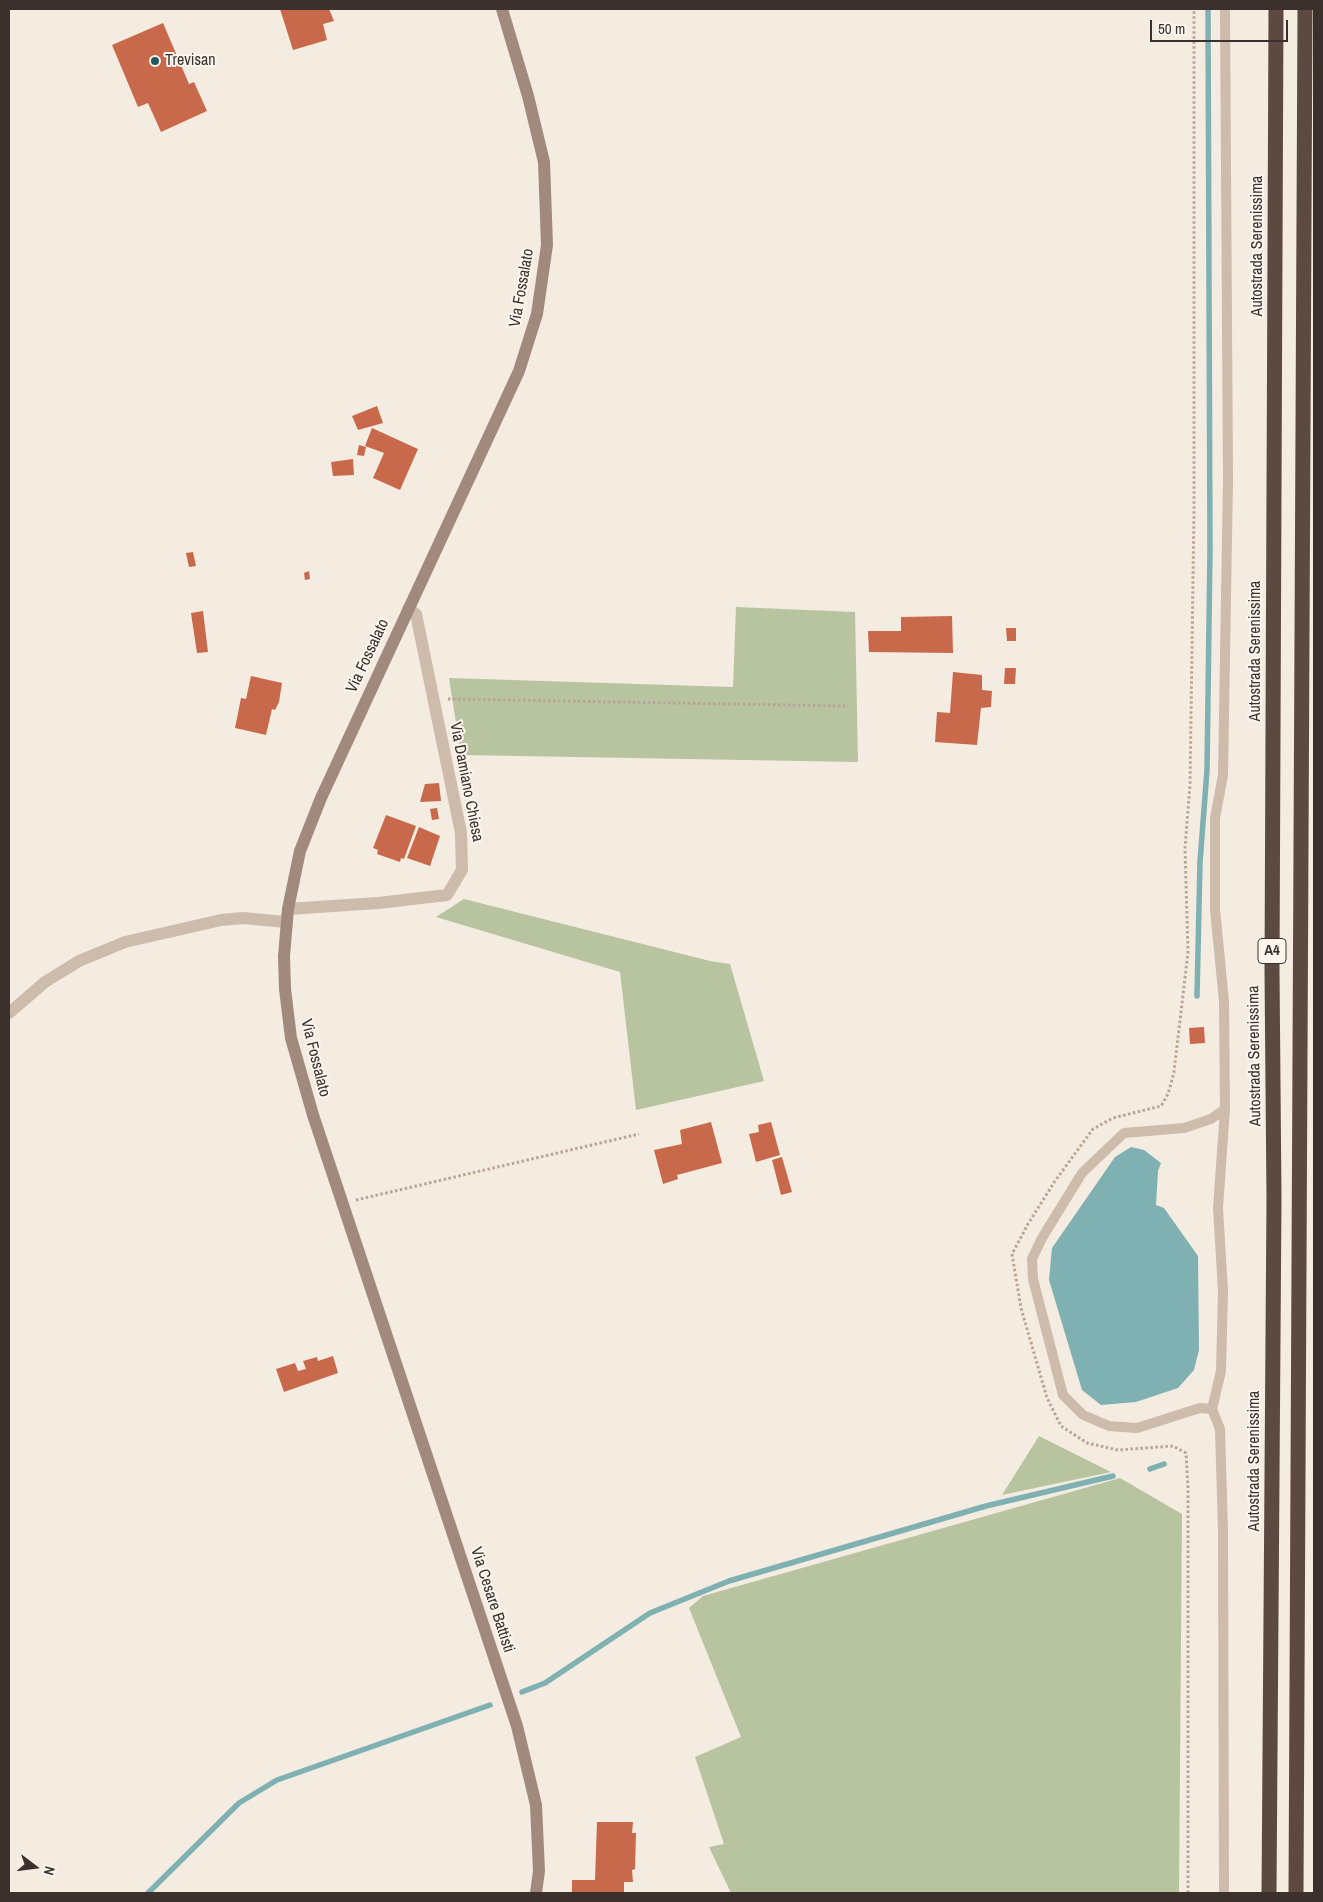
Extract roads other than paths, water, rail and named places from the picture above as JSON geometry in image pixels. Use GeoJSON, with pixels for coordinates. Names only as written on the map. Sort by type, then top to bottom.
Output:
{"type":"FeatureCollection","features":[{"type":"Feature","properties":{"kind":"highway","name":"Autostrada Serenissima"},"geometry":{"type":"LineString","coordinates":[[1269,1893],[1274,1200],[1272,970],[1276,9]]}},
{"type":"Feature","properties":{"kind":"highway","name":"A4"},"geometry":{"type":"LineString","coordinates":[[1296,1893],[1301,1181],[1305,9]]}},
{"type":"Feature","properties":{"kind":"street","name":"Via Fossalato"},"geometry":{"type":"LineString","coordinates":[[383,1323],[313,1115],[291,1038],[285,989],[286,922],[300,851],[321,798],[519,371],[537,314],[547,245],[544,162],[528,96],[502,9]]}},
{"type":"Feature","properties":{"kind":"street","name":"Via Damiano Chiesa"},"geometry":{"type":"LineString","coordinates":[[288,910],[447,895],[462,870],[463,852],[434,698],[416,614],[408,609]]}},
{"type":"Feature","properties":{"kind":"street"},"geometry":{"type":"LineString","coordinates":[[9,1013],[45,982],[79,961],[126,942],[221,920],[243,918],[286,922]]}},
{"type":"Feature","properties":{"kind":"street","name":"Via Cesare Battisti"},"geometry":{"type":"LineString","coordinates":[[383,1323],[517,1726],[536,1805],[539,1871],[536,1893]]}},
{"type":"Feature","properties":{"kind":"lane"},"geometry":{"type":"LineString","coordinates":[[1224,1893],[1222,1448],[1220,1429],[1212,1409],[1221,1371],[1223,1291],[1218,1208],[1225,1109],[1224,1002],[1215,909],[1215,818],[1223,775],[1228,479],[1225,9]]}},
{"type":"Feature","properties":{"kind":"lane"},"geometry":{"type":"LineString","coordinates":[[1212,1409],[1200,1408],[1137,1428],[1109,1426],[1083,1414],[1063,1395],[1033,1279],[1032,1259],[1042,1238],[1082,1173],[1124,1132],[1184,1128],[1211,1119],[1225,1109]]}},
{"type":"Feature","properties":{"kind":"water"},"geometry":{"type":"Polygon","coordinates":[[[1131,1147],[1144,1150],[1161,1163],[1158,1171],[1156,1205],[1164,1208],[1198,1256],[1199,1350],[1194,1370],[1178,1388],[1136,1402],[1101,1405],[1082,1390],[1049,1280],[1052,1248],[1115,1157],[1131,1147]]]}},
{"type":"Feature","properties":{"kind":"waterway"},"geometry":{"type":"LineString","coordinates":[[1197,996],[1200,862],[1207,770],[1210,550],[1208,9]]}},
{"type":"Feature","properties":{"kind":"waterway"},"geometry":{"type":"LineString","coordinates":[[1150,1469],[1164,1464]]}},
{"type":"Feature","properties":{"kind":"waterway"},"geometry":{"type":"LineString","coordinates":[[522,1692],[545,1683],[650,1613],[729,1581],[986,1506],[1113,1476]]}},
{"type":"Feature","properties":{"kind":"waterway"},"geometry":{"type":"LineString","coordinates":[[148,1893],[239,1803],[277,1780],[490,1705]]}},
{"type":"Feature","properties":{"kind":"place","name":"Trevisan"},"geometry":{"type":"Point","coordinates":[155,61]}}]}
